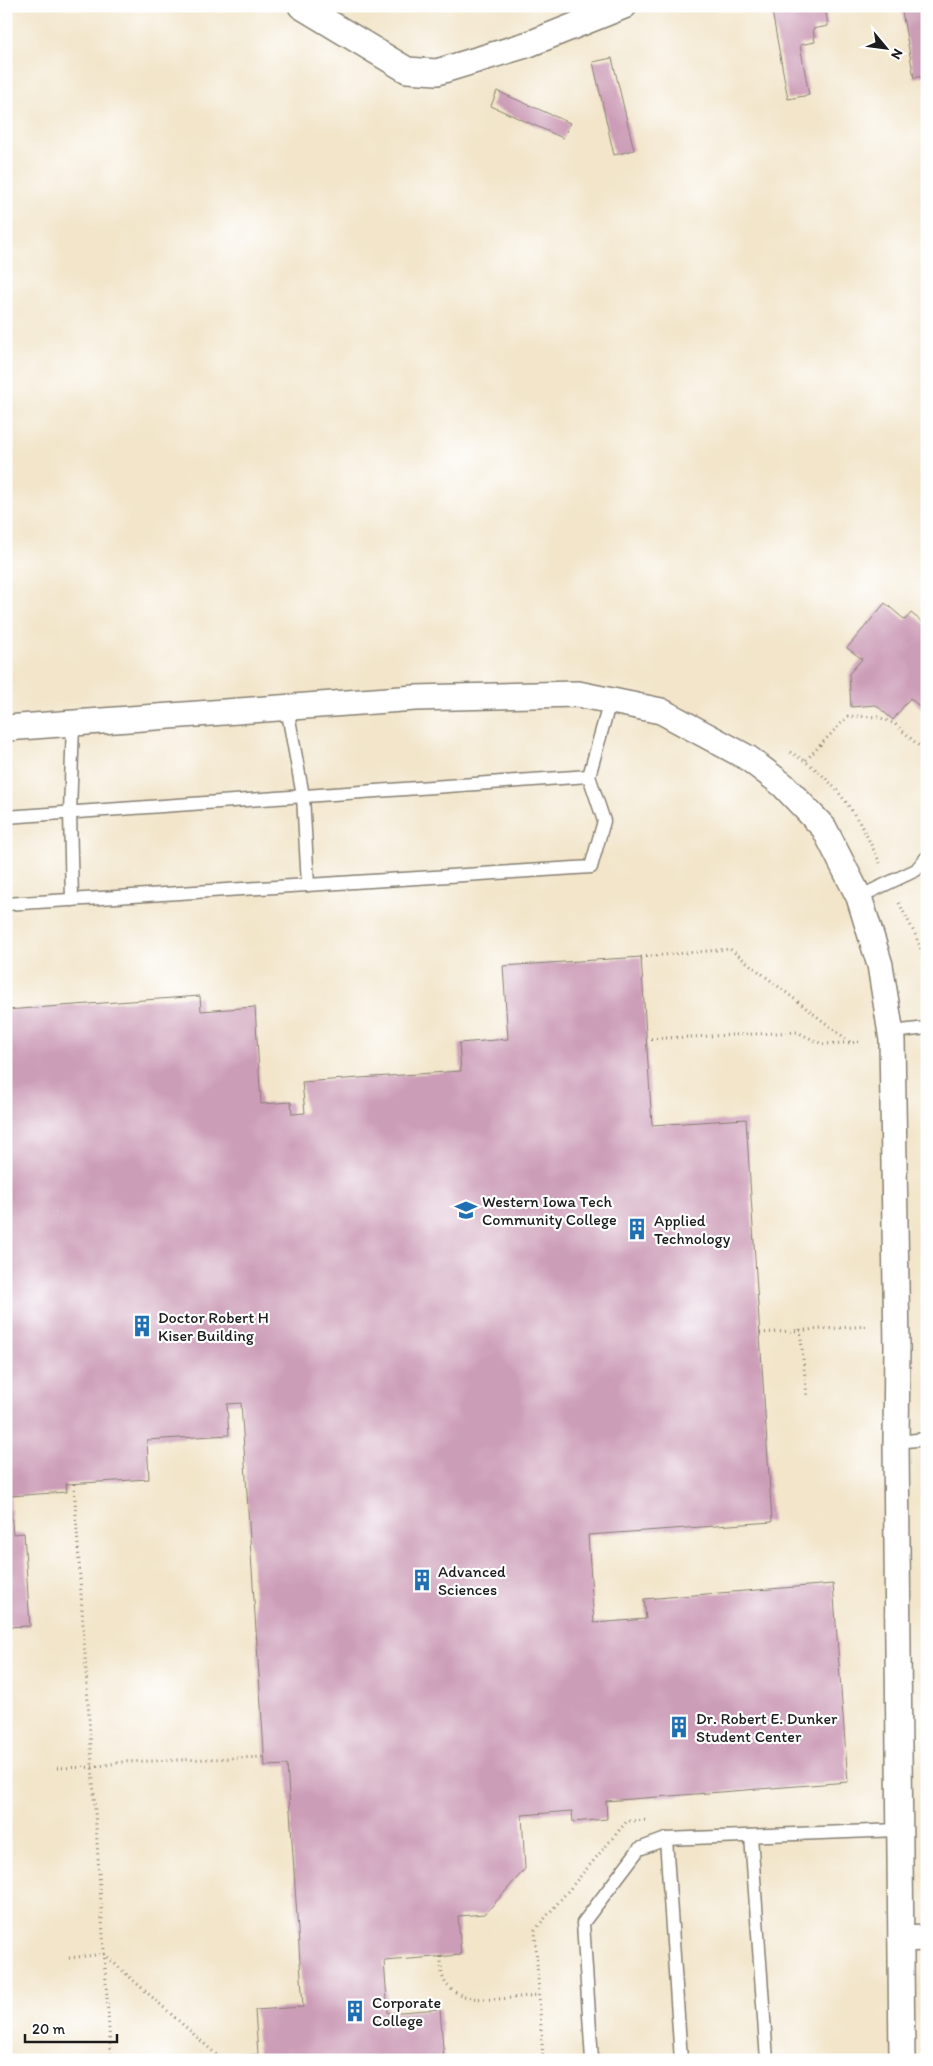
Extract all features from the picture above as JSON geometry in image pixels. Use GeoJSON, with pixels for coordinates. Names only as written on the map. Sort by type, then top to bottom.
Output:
{"type":"FeatureCollection","features":[{"type":"Feature","properties":{"kind":"street"},"geometry":{"type":"LineString","coordinates":[[301,6],[407,70],[437,72],[529,44],[624,6]]}},
{"type":"Feature","properties":{"kind":"street"},"geometry":{"type":"LineString","coordinates":[[6,728],[415,698],[578,694],[660,711],[755,763],[783,786],[824,828],[859,897],[880,966],[892,1036],[902,2060]]}},
{"type":"Feature","properties":{"kind":"street"},"geometry":{"type":"LineString","coordinates":[[901,1939],[927,1938]]}},
{"type":"Feature","properties":{"kind":"lane"},"geometry":{"type":"LineString","coordinates":[[6,904],[591,867],[604,820],[589,776],[610,701]]}},
{"type":"Feature","properties":{"kind":"lane"},"geometry":{"type":"LineString","coordinates":[[287,708],[303,796],[308,885]]}},
{"type":"Feature","properties":{"kind":"lane"},"geometry":{"type":"LineString","coordinates":[[72,900],[70,813],[73,724]]}},
{"type":"Feature","properties":{"kind":"lane"},"geometry":{"type":"LineString","coordinates":[[6,817],[589,776]]}},
{"type":"Feature","properties":{"kind":"lane"},"geometry":{"type":"LineString","coordinates":[[859,897],[890,884],[916,870],[927,857]]}},
{"type":"Feature","properties":{"kind":"lane"},"geometry":{"type":"LineString","coordinates":[[892,1036],[927,1028]]}},
{"type":"Feature","properties":{"kind":"lane"},"geometry":{"type":"LineString","coordinates":[[896,1442],[927,1440]]}},
{"type":"Feature","properties":{"kind":"lane"},"geometry":{"type":"LineString","coordinates":[[592,2060],[583,1923],[639,1849],[666,1839],[899,1830]]}},
{"type":"Feature","properties":{"kind":"lane"},"geometry":{"type":"LineString","coordinates":[[751,1836],[767,2060]]}},
{"type":"Feature","properties":{"kind":"lane"},"geometry":{"type":"LineString","coordinates":[[666,1839],[681,2060]]}},
{"type":"Feature","properties":{"kind":"path"},"geometry":{"type":"LineString","coordinates":[[806,760],[848,716],[879,717],[895,724],[927,753]]}},
{"type":"Feature","properties":{"kind":"path"},"geometry":{"type":"LineString","coordinates":[[784,749],[806,760],[830,780],[854,811],[916,936],[927,966]]}},
{"type":"Feature","properties":{"kind":"path"},"geometry":{"type":"LineString","coordinates":[[641,957],[730,949],[850,1042]]}},
{"type":"Feature","properties":{"kind":"path"},"geometry":{"type":"LineString","coordinates":[[646,1039],[797,1032],[822,1044],[892,1036]]}},
{"type":"Feature","properties":{"kind":"path"},"geometry":{"type":"LineString","coordinates":[[760,1333],[896,1324]]}},
{"type":"Feature","properties":{"kind":"path"},"geometry":{"type":"LineString","coordinates":[[800,1329],[807,1396]]}},
{"type":"Feature","properties":{"kind":"path"},"geometry":{"type":"LineString","coordinates":[[74,1484],[94,1767],[111,2060]]}},
{"type":"Feature","properties":{"kind":"path"},"geometry":{"type":"LineString","coordinates":[[57,1768],[94,1767],[122,1762],[264,1756]]}},
{"type":"Feature","properties":{"kind":"path"},"geometry":{"type":"LineString","coordinates":[[69,1958],[104,1954],[219,2057]]}},
{"type":"Feature","properties":{"kind":"path"},"geometry":{"type":"LineString","coordinates":[[441,1957],[443,1979],[454,1994],[474,1999],[539,1995]]}},
{"type":"Feature","properties":{"kind":"path"},"geometry":{"type":"LineString","coordinates":[[538,2060],[543,2059]]}},
{"type":"Feature","properties":{"kind":"building"},"geometry":{"type":"Polygon","coordinates":[[[771,6],[825,6],[828,26],[813,29],[815,42],[800,45],[809,95],[788,99],[771,6]]]}},
{"type":"Feature","properties":{"kind":"building"},"geometry":{"type":"Polygon","coordinates":[[[901,6],[927,6],[927,75],[914,78],[901,6]]]}},
{"type":"Feature","properties":{"kind":"building"},"geometry":{"type":"Polygon","coordinates":[[[612,58],[634,150],[614,155],[593,62],[612,58]]]}},
{"type":"Feature","properties":{"kind":"building"},"geometry":{"type":"Polygon","coordinates":[[[497,91],[570,123],[563,138],[491,106],[497,91]]]}},
{"type":"Feature","properties":{"kind":"building"},"geometry":{"type":"Polygon","coordinates":[[[885,603],[905,620],[911,613],[927,626],[927,709],[925,711],[910,698],[893,720],[876,705],[851,707],[849,674],[862,659],[847,648],[885,603]]]}},
{"type":"Feature","properties":{"kind":"building"},"geometry":{"type":"Polygon","coordinates":[[[641,957],[652,1125],[746,1119],[772,1522],[588,1535],[594,1623],[646,1619],[644,1599],[833,1584],[848,1782],[606,1801],[607,1819],[573,1822],[572,1811],[522,1815],[525,1869],[485,1914],[458,1916],[461,1955],[384,1961],[388,2013],[440,2009],[444,2060],[201,2060],[258,2054],[255,2010],[303,2007],[287,1765],[265,1766],[241,1403],[227,1404],[229,1435],[147,1440],[149,1479],[66,1484],[67,1492],[10,1496],[13,1534],[24,1533],[30,1626],[6,1627],[6,1010],[200,996],[201,1011],[255,1007],[261,1104],[291,1102],[292,1114],[305,1113],[302,1082],[461,1071],[459,1043],[508,1039],[503,966],[641,957]]]}},
{"type":"Feature","properties":{"kind":"place","name":"Western Iowa Tech Community College"},"geometry":{"type":"Point","coordinates":[466,1210]}},
{"type":"Feature","properties":{"kind":"place","name":"Applied Technology"},"geometry":{"type":"Point","coordinates":[637,1229]}},
{"type":"Feature","properties":{"kind":"place","name":"Doctor Robert H Kiser Building"},"geometry":{"type":"Point","coordinates":[142,1326]}},
{"type":"Feature","properties":{"kind":"place","name":"Advanced Sciences"},"geometry":{"type":"Point","coordinates":[422,1580]}},
{"type":"Feature","properties":{"kind":"place","name":"Dr. Robert E. Dunker Student Center"},"geometry":{"type":"Point","coordinates":[679,1727]}},
{"type":"Feature","properties":{"kind":"place","name":"Corporate College"},"geometry":{"type":"Point","coordinates":[355,2011]}}]}
